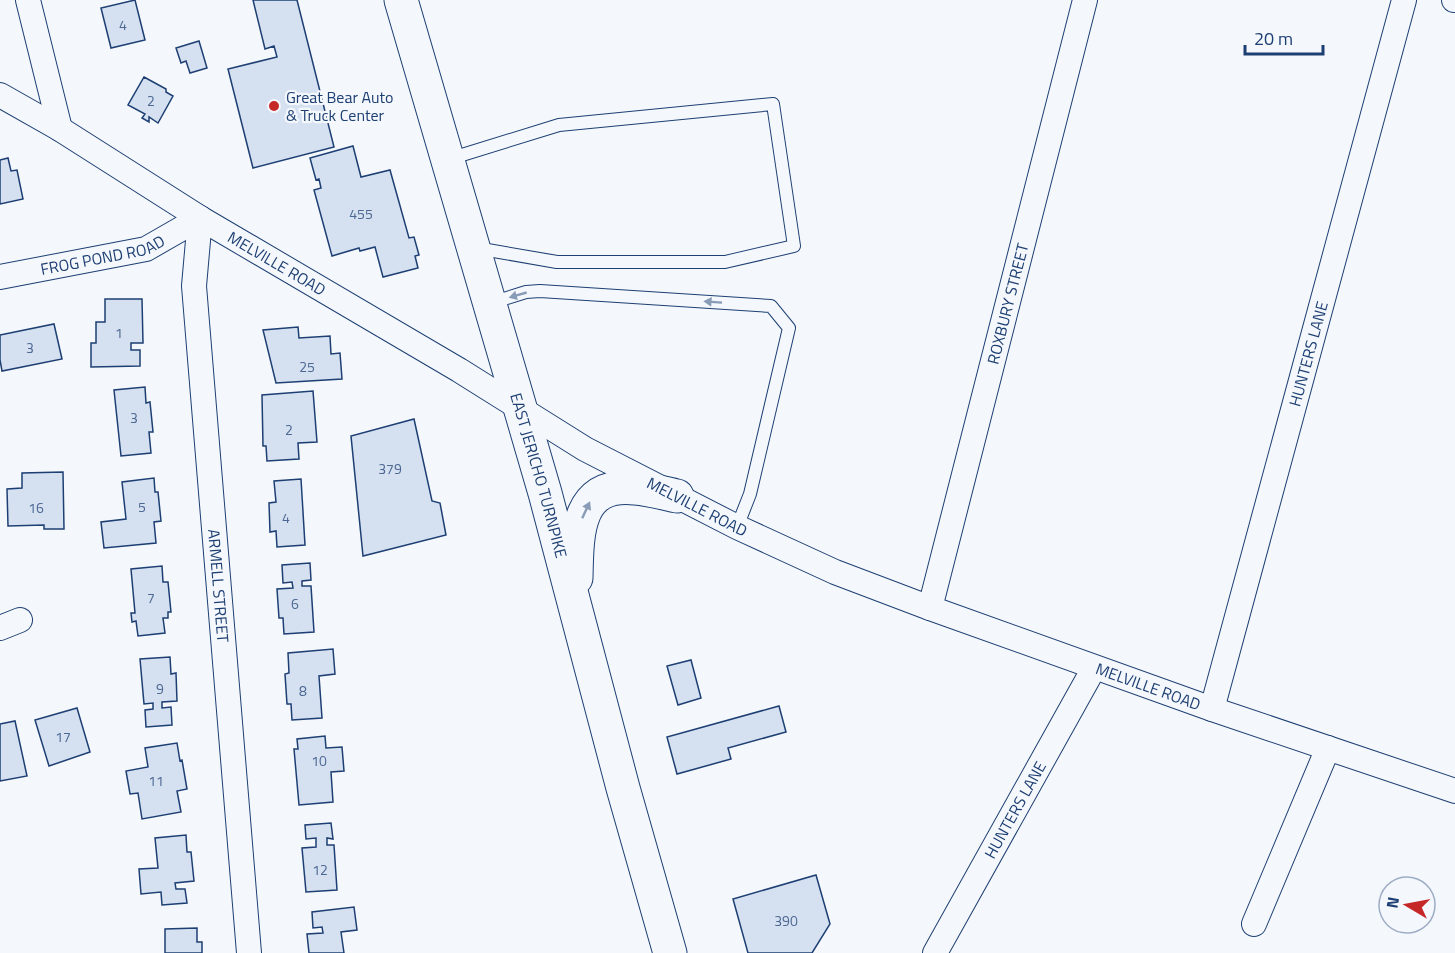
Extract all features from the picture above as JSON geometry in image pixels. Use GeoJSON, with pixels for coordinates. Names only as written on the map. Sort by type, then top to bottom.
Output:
{"type":"FeatureCollection","features":[{"type":"Feature","properties":{"kind":"main road","name":"EAST JERICHO TURNPIKE"},"geometry":{"type":"LineString","coordinates":[[401,0],[545,493],[622,788],[670,953]]}},
{"type":"Feature","properties":{"kind":"main road"},"geometry":{"type":"LineString","coordinates":[[575,609],[577,544],[582,519],[593,497],[615,488],[635,488],[677,496]]}},
{"type":"Feature","properties":{"kind":"street"},"geometry":{"type":"LineString","coordinates":[[28,0],[60,129]]}},
{"type":"Feature","properties":{"kind":"street","name":"ROXBURY STREET"},"geometry":{"type":"LineString","coordinates":[[930,608],[1085,0]]}},
{"type":"Feature","properties":{"kind":"street","name":"HUNTERS LANE"},"geometry":{"type":"LineString","coordinates":[[1212,709],[1404,0]]}},
{"type":"Feature","properties":{"kind":"street","name":"MELVILLE ROAD"},"geometry":{"type":"LineString","coordinates":[[0,95],[60,129],[200,218],[395,332],[585,449],[737,527],[835,572],[930,608],[1094,668],[1455,791]]}},
{"type":"Feature","properties":{"kind":"street","name":"FROG POND ROAD"},"geometry":{"type":"LineString","coordinates":[[0,277],[146,249],[200,218]]}},
{"type":"Feature","properties":{"kind":"street","name":"ARMELL STREET"},"geometry":{"type":"LineString","coordinates":[[200,218],[194,286],[249,953]]}},
{"type":"Feature","properties":{"kind":"street","name":"HUNTERS LANE"},"geometry":{"type":"LineString","coordinates":[[935,953],[1094,668]]}},
{"type":"Feature","properties":{"kind":"street"},"geometry":{"type":"LineString","coordinates":[[1254,924],[1328,748]]}},
{"type":"Feature","properties":{"kind":"lane"},"geometry":{"type":"LineString","coordinates":[[449,159],[559,125],[773,104],[794,246],[714,262],[557,262],[474,248]]}},
{"type":"Feature","properties":{"kind":"lane"},"geometry":{"type":"LineString","coordinates":[[490,303],[525,292],[540,291],[771,306],[789,328],[750,494],[737,527]]}},
{"type":"Feature","properties":{"kind":"building"},"geometry":{"type":"Polygon","coordinates":[[[135,0],[145,40],[111,48],[101,8],[135,0]]]}},
{"type":"Feature","properties":{"kind":"building"},"geometry":{"type":"Polygon","coordinates":[[[253,0],[297,0],[334,147],[253,168],[228,69],[277,57],[274,46],[265,49],[253,0]]]}},
{"type":"Feature","properties":{"kind":"building"},"geometry":{"type":"Polygon","coordinates":[[[199,41],[207,68],[190,73],[186,61],[181,63],[176,48],[199,41]]]}},
{"type":"Feature","properties":{"kind":"building"},"geometry":{"type":"Polygon","coordinates":[[[144,77],[166,89],[166,92],[173,96],[158,123],[149,117],[149,122],[142,118],[145,114],[128,105],[144,77]]]}},
{"type":"Feature","properties":{"kind":"building"},"geometry":{"type":"Polygon","coordinates":[[[353,146],[361,177],[390,170],[409,238],[414,237],[419,255],[415,256],[418,268],[383,277],[375,247],[360,251],[359,248],[332,256],[314,190],[321,188],[319,179],[316,180],[310,158],[353,146]]]}},
{"type":"Feature","properties":{"kind":"building"},"geometry":{"type":"Polygon","coordinates":[[[8,158],[11,171],[17,170],[23,199],[0,204],[0,160],[8,158]]]}},
{"type":"Feature","properties":{"kind":"building"},"geometry":{"type":"Polygon","coordinates":[[[105,299],[142,299],[143,343],[131,343],[131,350],[140,350],[140,366],[91,367],[91,343],[96,343],[96,322],[105,322],[105,299]]]}},
{"type":"Feature","properties":{"kind":"building"},"geometry":{"type":"Polygon","coordinates":[[[54,324],[62,359],[2,371],[0,335],[54,324]]]}},
{"type":"Feature","properties":{"kind":"building"},"geometry":{"type":"Polygon","coordinates":[[[298,327],[299,338],[330,336],[331,354],[340,353],[342,379],[276,383],[263,330],[298,327]]]}},
{"type":"Feature","properties":{"kind":"building"},"geometry":{"type":"Polygon","coordinates":[[[145,387],[146,403],[150,402],[153,432],[149,432],[151,453],[121,456],[114,390],[145,387]]]}},
{"type":"Feature","properties":{"kind":"building"},"geometry":{"type":"Polygon","coordinates":[[[313,391],[317,442],[298,443],[299,459],[267,461],[266,446],[263,446],[262,395],[313,391]]]}},
{"type":"Feature","properties":{"kind":"building"},"geometry":{"type":"Polygon","coordinates":[[[414,419],[432,501],[440,503],[446,535],[363,556],[351,436],[414,419]]]}},
{"type":"Feature","properties":{"kind":"building"},"geometry":{"type":"Polygon","coordinates":[[[63,472],[64,529],[44,529],[44,525],[8,526],[7,489],[22,488],[22,473],[63,472]]]}},
{"type":"Feature","properties":{"kind":"building"},"geometry":{"type":"Polygon","coordinates":[[[154,478],[161,521],[154,522],[156,543],[104,548],[101,522],[126,519],[122,482],[154,478]]]}},
{"type":"Feature","properties":{"kind":"building"},"geometry":{"type":"Polygon","coordinates":[[[301,479],[305,545],[277,547],[276,531],[270,532],[269,503],[276,502],[274,481],[301,479]]]}},
{"type":"Feature","properties":{"kind":"building"},"geometry":{"type":"Polygon","coordinates":[[[310,563],[311,580],[302,581],[302,586],[311,586],[314,632],[284,634],[283,618],[279,618],[277,589],[293,588],[292,582],[283,583],[282,565],[310,563]]]}},
{"type":"Feature","properties":{"kind":"building"},"geometry":{"type":"Polygon","coordinates":[[[162,566],[163,582],[168,582],[171,612],[168,612],[168,618],[163,618],[165,633],[138,636],[136,621],[132,622],[131,613],[135,613],[131,569],[162,566]]]}},
{"type":"Feature","properties":{"kind":"building"},"geometry":{"type":"Polygon","coordinates":[[[333,649],[335,674],[319,676],[322,718],[292,720],[291,704],[287,704],[285,674],[289,673],[288,653],[333,649]]]}},
{"type":"Feature","properties":{"kind":"building"},"geometry":{"type":"Polygon","coordinates":[[[170,657],[171,674],[176,673],[177,701],[162,702],[162,708],[171,707],[172,725],[146,727],[145,710],[153,709],[153,703],[144,704],[140,659],[170,657]]]}},
{"type":"Feature","properties":{"kind":"building"},"geometry":{"type":"Polygon","coordinates":[[[691,660],[701,698],[678,705],[667,666],[691,660]]]}},
{"type":"Feature","properties":{"kind":"building"},"geometry":{"type":"Polygon","coordinates":[[[779,706],[786,732],[728,748],[731,759],[677,774],[667,737],[779,706]]]}},
{"type":"Feature","properties":{"kind":"building"},"geometry":{"type":"Polygon","coordinates":[[[77,708],[90,752],[49,766],[35,720],[77,708]]]}},
{"type":"Feature","properties":{"kind":"building"},"geometry":{"type":"Polygon","coordinates":[[[15,721],[27,776],[0,781],[0,724],[15,721]]]}},
{"type":"Feature","properties":{"kind":"building"},"geometry":{"type":"Polygon","coordinates":[[[325,736],[326,748],[342,747],[344,771],[331,772],[333,802],[299,805],[294,749],[298,749],[297,739],[325,736]]]}},
{"type":"Feature","properties":{"kind":"building"},"geometry":{"type":"Polygon","coordinates":[[[177,743],[187,789],[177,791],[181,812],[142,819],[138,793],[130,794],[126,771],[148,767],[145,748],[177,743]]]}},
{"type":"Feature","properties":{"kind":"building"},"geometry":{"type":"Polygon","coordinates":[[[331,823],[333,839],[327,838],[327,845],[334,845],[337,890],[306,892],[302,848],[316,847],[316,838],[306,839],[305,825],[331,823]]]}},
{"type":"Feature","properties":{"kind":"building"},"geometry":{"type":"Polygon","coordinates":[[[186,835],[187,852],[191,852],[194,881],[175,883],[176,889],[185,889],[187,903],[162,905],[161,892],[141,894],[139,869],[158,868],[155,838],[186,835]]]}},
{"type":"Feature","properties":{"kind":"building"},"geometry":{"type":"Polygon","coordinates":[[[816,875],[830,924],[812,953],[748,953],[733,899],[816,875]]]}},
{"type":"Feature","properties":{"kind":"building"},"geometry":{"type":"Polygon","coordinates":[[[354,907],[357,930],[341,932],[344,953],[309,953],[307,934],[323,933],[322,927],[313,928],[312,912],[354,907]]]}},
{"type":"Feature","properties":{"kind":"building"},"geometry":{"type":"Polygon","coordinates":[[[197,928],[197,942],[202,942],[202,953],[165,953],[165,929],[197,928]]]}},
{"type":"Feature","properties":{"kind":"place","name":"Great Bear Auto & Truck Center"},"geometry":{"type":"Point","coordinates":[274,106]}}]}
